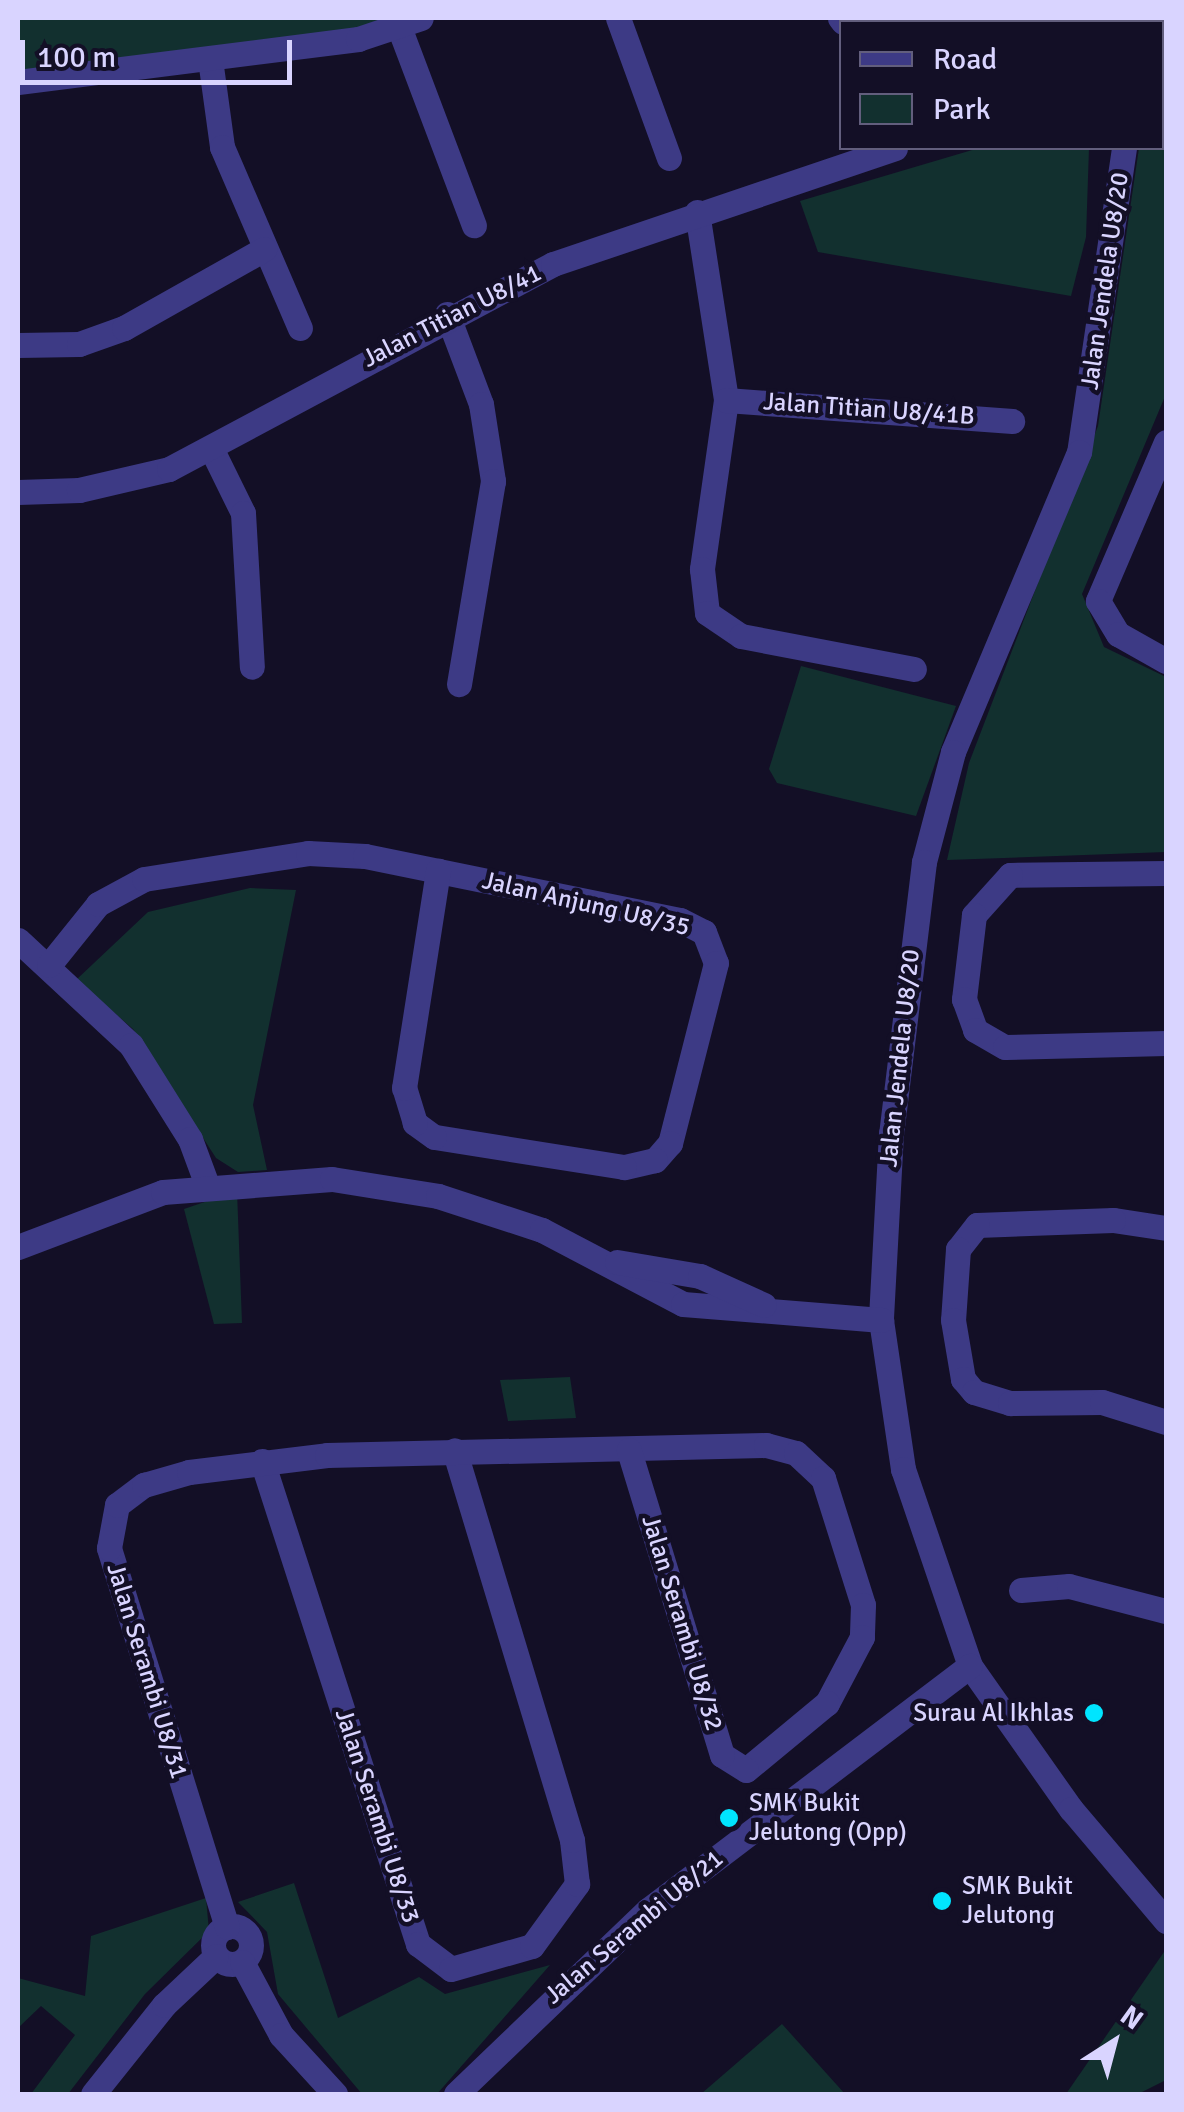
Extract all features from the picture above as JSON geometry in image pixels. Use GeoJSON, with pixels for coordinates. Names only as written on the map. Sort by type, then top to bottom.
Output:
{"type":"FeatureCollection","features":[{"type":"Feature","properties":{"kind":"street"},"geometry":{"type":"LineString","coordinates":[[618,18],[669,158]]}},
{"type":"Feature","properties":{"kind":"street"},"geometry":{"type":"LineString","coordinates":[[18,82],[210,59],[410,22],[474,225]]}},
{"type":"Feature","properties":{"kind":"street"},"geometry":{"type":"LineString","coordinates":[[210,59],[218,134],[300,328]]}},
{"type":"Feature","properties":{"kind":"street","name":"Jalan Titian U8/41"},"geometry":{"type":"LineString","coordinates":[[18,492],[127,481],[211,448],[447,314],[697,212],[889,150]]}},
{"type":"Feature","properties":{"kind":"street","name":"Jalan Jendela U8/20"},"geometry":{"type":"LineString","coordinates":[[1124,150],[1079,452],[953,752],[924,862],[890,1133],[880,1320],[903,1469],[970,1666],[1070,1809],[1166,1922]]}},
{"type":"Feature","properties":{"kind":"street"},"geometry":{"type":"LineString","coordinates":[[697,212],[726,400],[702,569],[708,613],[741,636],[914,668]]}},
{"type":"Feature","properties":{"kind":"street"},"geometry":{"type":"LineString","coordinates":[[18,346],[79,344],[124,328],[264,250]]}},
{"type":"Feature","properties":{"kind":"street"},"geometry":{"type":"LineString","coordinates":[[447,314],[481,404],[494,481],[459,684]]}},
{"type":"Feature","properties":{"kind":"street","name":"Jalan Titian U8/41B"},"geometry":{"type":"LineString","coordinates":[[726,400],[1012,421]]}},
{"type":"Feature","properties":{"kind":"street"},"geometry":{"type":"LineString","coordinates":[[211,448],[243,513],[252,666]]}},
{"type":"Feature","properties":{"kind":"street"},"geometry":{"type":"LineString","coordinates":[[1165,451],[1098,601],[1118,634],[1166,660]]}},
{"type":"Feature","properties":{"kind":"street","name":"Jalan Anjung U8/35"},"geometry":{"type":"LineString","coordinates":[[48,964],[98,904],[172,870],[308,853],[438,871],[680,920],[712,942],[716,963],[670,1143],[654,1160],[624,1167],[434,1137],[415,1124],[404,1088],[438,871]]}},
{"type":"Feature","properties":{"kind":"street"},"geometry":{"type":"LineString","coordinates":[[1166,874],[1010,875],[974,915],[964,999],[975,1030],[1005,1047],[1166,1042]]}},
{"type":"Feature","properties":{"kind":"street"},"geometry":{"type":"LineString","coordinates":[[18,940],[48,964],[144,1064],[207,1185]]}},
{"type":"Feature","properties":{"kind":"street"},"geometry":{"type":"LineString","coordinates":[[18,1246],[88,1214],[207,1185],[395,1186],[614,1261],[700,1276],[788,1313],[880,1320]]}},
{"type":"Feature","properties":{"kind":"street"},"geometry":{"type":"LineString","coordinates":[[1166,1228],[1114,1220],[978,1225],[958,1249],[953,1320],[962,1379],[974,1392],[1010,1402],[1102,1402],[1166,1422]]}},
{"type":"Feature","properties":{"kind":"street","name":"Jalan Serambi U8/32"},"geometry":{"type":"LineString","coordinates":[[262,1461],[454,1450],[778,1446],[823,1478],[863,1605],[862,1637],[827,1703],[746,1770],[722,1755],[629,1450]]}},
{"type":"Feature","properties":{"kind":"street","name":"Jalan Serambi U8/33"},"geometry":{"type":"LineString","coordinates":[[262,1461],[418,1944],[450,1968],[532,1946],[577,1884],[572,1840],[454,1450]]}},
{"type":"Feature","properties":{"kind":"street","name":"Jalan Serambi U8/31"},"geometry":{"type":"LineString","coordinates":[[242,1962],[249,1935],[227,1927],[107,1532],[118,1505],[144,1485],[262,1461]]}},
{"type":"Feature","properties":{"kind":"street"},"geometry":{"type":"LineString","coordinates":[[1021,1590],[1070,1586],[1166,1611]]}},
{"type":"Feature","properties":{"kind":"street","name":"Jalan Serambi U8/21"},"geometry":{"type":"LineString","coordinates":[[456,2094],[648,1910],[970,1666]]}},
{"type":"Feature","properties":{"kind":"street"},"geometry":{"type":"LineString","coordinates":[[103,2091],[216,1956],[214,1938],[227,1927]]}},
{"type":"Feature","properties":{"kind":"street"},"geometry":{"type":"LineString","coordinates":[[216,1956],[242,1962],[281,2036],[335,2094]]}},
{"type":"Feature","properties":{"kind":"green space"},"geometry":{"type":"Polygon","coordinates":[[[18,18],[394,18],[323,37],[18,76],[18,18]]]}},
{"type":"Feature","properties":{"kind":"green space"},"geometry":{"type":"Polygon","coordinates":[[[1166,49],[1166,394],[1082,594],[1104,647],[1166,677],[1166,852],[947,860],[969,763],[1098,426],[1139,150],[1164,150],[1166,49]]]}},
{"type":"Feature","properties":{"kind":"green space"},"geometry":{"type":"Polygon","coordinates":[[[972,150],[1089,150],[1086,237],[1071,296],[818,252],[800,201],[972,150]]]}},
{"type":"Feature","properties":{"kind":"green space"},"geometry":{"type":"Polygon","coordinates":[[[801,666],[956,706],[916,816],[777,783],[769,769],[801,666]]]}},
{"type":"Feature","properties":{"kind":"green space"},"geometry":{"type":"Polygon","coordinates":[[[250,888],[296,890],[253,1105],[267,1170],[238,1172],[216,1158],[133,1029],[76,980],[148,912],[250,888]]]}},
{"type":"Feature","properties":{"kind":"green space"},"geometry":{"type":"Polygon","coordinates":[[[237,1191],[242,1323],[214,1324],[184,1209],[237,1191]]]}},
{"type":"Feature","properties":{"kind":"green space"},"geometry":{"type":"Polygon","coordinates":[[[570,1377],[576,1418],[508,1421],[500,1380],[570,1377]]]}},
{"type":"Feature","properties":{"kind":"green space"},"geometry":{"type":"Polygon","coordinates":[[[294,1883],[338,2018],[419,1977],[445,1994],[550,1965],[437,2094],[362,2094],[278,1994],[267,1932],[238,1902],[294,1883]]]}},
{"type":"Feature","properties":{"kind":"green space"},"geometry":{"type":"Polygon","coordinates":[[[206,1898],[209,1931],[145,1994],[68,2094],[31,2094],[75,2035],[41,2006],[18,2028],[18,1978],[85,1996],[91,1936],[206,1898]]]}},
{"type":"Feature","properties":{"kind":"green space"},"geometry":{"type":"Polygon","coordinates":[[[1166,1949],[1166,2080],[1138,2094],[1066,2094],[1166,1949]]]}},
{"type":"Feature","properties":{"kind":"green space"},"geometry":{"type":"Polygon","coordinates":[[[782,2024],[845,2094],[701,2094],[782,2024]]]}},
{"type":"Feature","properties":{"kind":"place","name":"Surau Al Ikhlas"},"geometry":{"type":"Point","coordinates":[1094,1713]}},
{"type":"Feature","properties":{"kind":"place","name":"SMK Bukit Jelutong (Opp)"},"geometry":{"type":"Point","coordinates":[729,1818]}},
{"type":"Feature","properties":{"kind":"place","name":"SMK Bukit Jelutong"},"geometry":{"type":"Point","coordinates":[942,1901]}}]}
